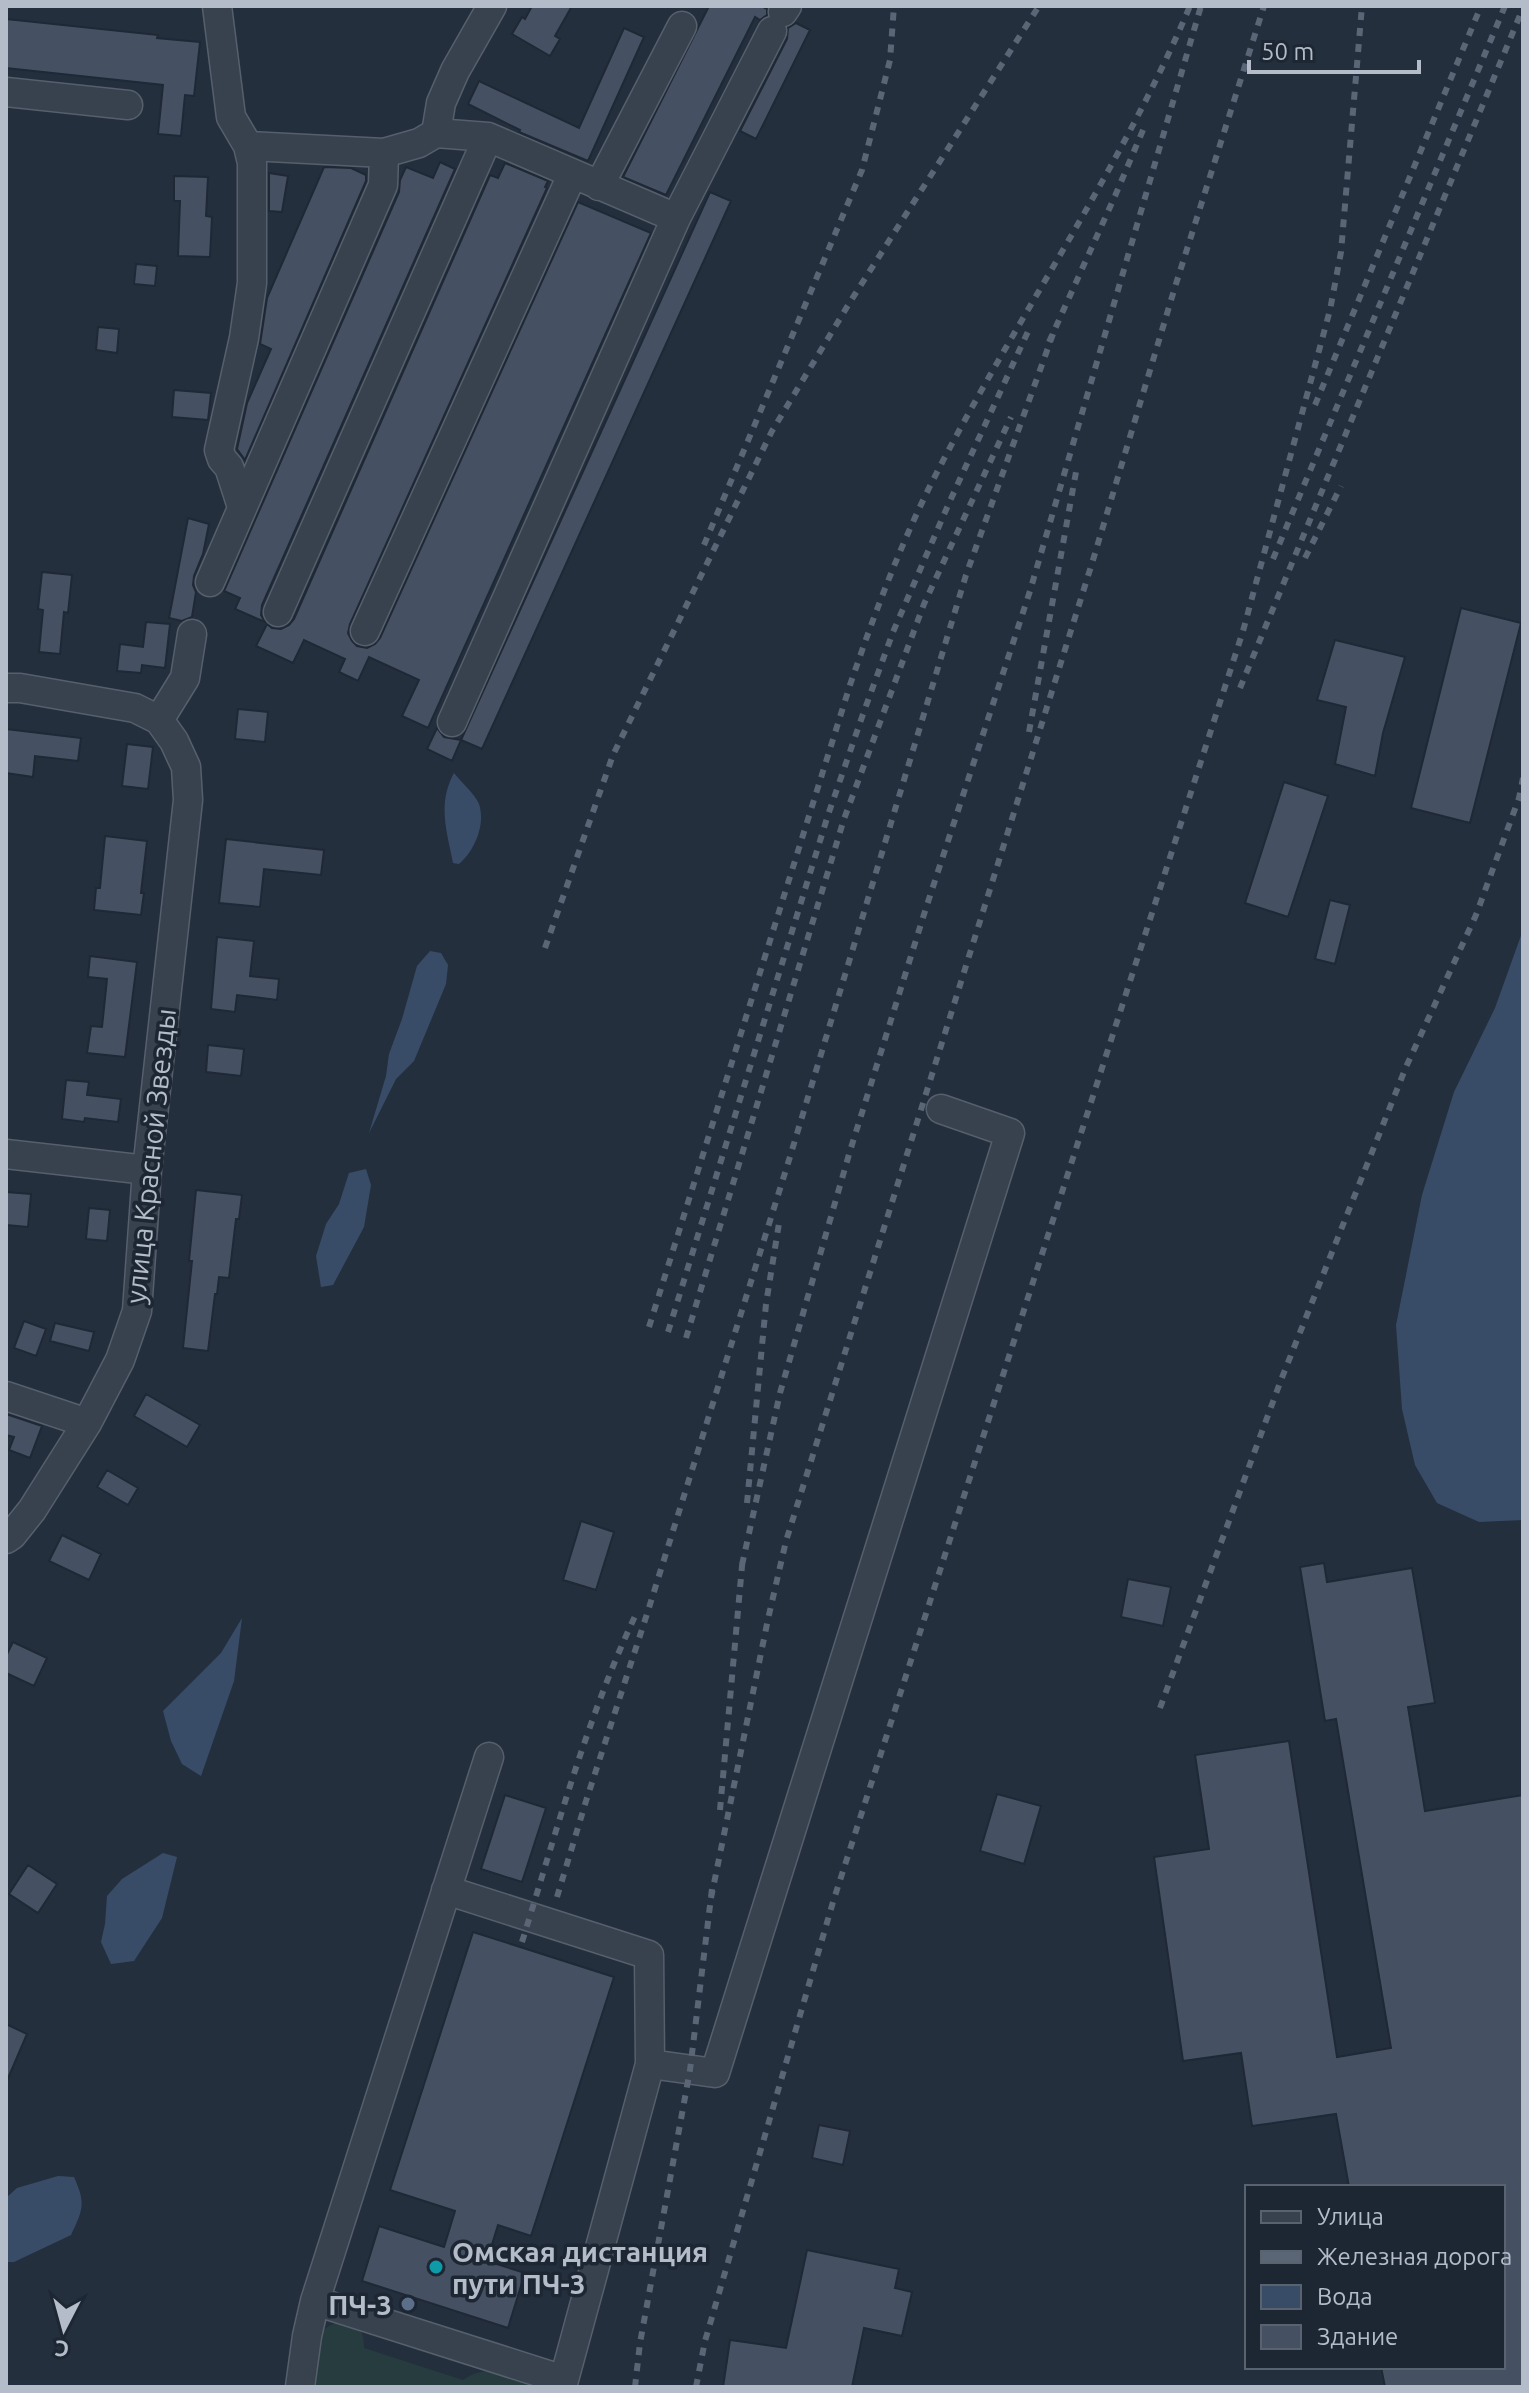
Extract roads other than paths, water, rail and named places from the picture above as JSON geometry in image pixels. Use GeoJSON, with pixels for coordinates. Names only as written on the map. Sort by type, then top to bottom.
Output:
{"type":"FeatureCollection","features":[{"type":"Feature","properties":{"kind":"street"},"geometry":{"type":"LineString","coordinates":[[217,6],[231,117],[248,146],[252,163],[252,283],[227,423],[219,450],[229,467],[242,507]]}},
{"type":"Feature","properties":{"kind":"street"},"geometry":{"type":"LineString","coordinates":[[436,133],[441,103],[455,71],[492,6]]}},
{"type":"Feature","properties":{"kind":"street"},"geometry":{"type":"LineString","coordinates":[[452,722],[676,218],[781,16]]}},
{"type":"Feature","properties":{"kind":"street"},"geometry":{"type":"LineString","coordinates":[[599,186],[682,26]]}},
{"type":"Feature","properties":{"kind":"street"},"geometry":{"type":"LineString","coordinates":[[6,92],[128,105]]}},
{"type":"Feature","properties":{"kind":"street"},"geometry":{"type":"LineString","coordinates":[[248,146],[384,153],[419,143],[436,133],[488,137],[676,218]]}},
{"type":"Feature","properties":{"kind":"street"},"geometry":{"type":"LineString","coordinates":[[278,612],[488,137]]}},
{"type":"Feature","properties":{"kind":"street"},"geometry":{"type":"LineString","coordinates":[[210,582],[383,185],[384,153]]}},
{"type":"Feature","properties":{"kind":"street"},"geometry":{"type":"LineString","coordinates":[[365,631],[572,175]]}},
{"type":"Feature","properties":{"kind":"street"},"geometry":{"type":"LineString","coordinates":[[6,688],[135,708],[166,731],[185,678],[192,634]]}},
{"type":"Feature","properties":{"kind":"street","name":"улица Красной Звезды"},"geometry":{"type":"LineString","coordinates":[[6,1539],[32,1510],[87,1423],[120,1360],[137,1311],[147,1170],[188,800],[186,767],[166,731]]}},
{"type":"Feature","properties":{"kind":"street"},"geometry":{"type":"LineString","coordinates":[[650,2064],[715,2073],[1010,1133],[941,1109]]}},
{"type":"Feature","properties":{"kind":"street"},"geometry":{"type":"LineString","coordinates":[[6,1154],[147,1170]]}},
{"type":"Feature","properties":{"kind":"street"},"geometry":{"type":"LineString","coordinates":[[6,1396],[87,1423]]}},
{"type":"Feature","properties":{"kind":"street"},"geometry":{"type":"LineString","coordinates":[[300,2387],[315,2301],[489,1757]]}},
{"type":"Feature","properties":{"kind":"street"},"geometry":{"type":"LineString","coordinates":[[315,2301],[563,2384],[650,2064],[649,1955],[446,1890]]}},
{"type":"Feature","properties":{"kind":"water"},"geometry":{"type":"Polygon","coordinates":[[[454,773],[474,796],[481,812],[477,837],[459,864],[453,863],[445,818],[446,796],[454,773]]]}},
{"type":"Feature","properties":{"kind":"water"},"geometry":{"type":"Polygon","coordinates":[[[1523,930],[1523,1520],[1479,1522],[1437,1503],[1415,1465],[1402,1409],[1396,1325],[1422,1195],[1454,1092],[1495,1008],[1523,930]]]}},
{"type":"Feature","properties":{"kind":"water"},"geometry":{"type":"Polygon","coordinates":[[[430,951],[441,953],[448,965],[446,984],[414,1061],[396,1079],[369,1133],[386,1076],[389,1054],[417,966],[430,951]]]}},
{"type":"Feature","properties":{"kind":"water"},"geometry":{"type":"Polygon","coordinates":[[[366,1169],[371,1185],[364,1227],[333,1285],[321,1287],[316,1256],[326,1224],[339,1204],[349,1173],[366,1169]]]}},
{"type":"Feature","properties":{"kind":"water"},"geometry":{"type":"Polygon","coordinates":[[[242,1618],[234,1681],[201,1776],[182,1764],[171,1741],[163,1711],[221,1653],[242,1618]]]}},
{"type":"Feature","properties":{"kind":"water"},"geometry":{"type":"Polygon","coordinates":[[[163,1853],[177,1857],[162,1918],[134,1961],[111,1964],[101,1942],[107,1896],[122,1879],[163,1853]]]}},
{"type":"Feature","properties":{"kind":"water"},"geometry":{"type":"Polygon","coordinates":[[[58,2176],[74,2177],[80,2194],[80,2212],[71,2235],[14,2262],[6,2262],[7,2197],[17,2188],[58,2176]]]}},
{"type":"Feature","properties":{"kind":"railway"},"geometry":{"type":"LineString","coordinates":[[704,545],[862,170],[890,60],[894,6]]}},
{"type":"Feature","properties":{"kind":"railway"},"geometry":{"type":"LineString","coordinates":[[545,948],[613,755],[772,431],[850,302],[1039,6]]}},
{"type":"Feature","properties":{"kind":"railway"},"geometry":{"type":"LineString","coordinates":[[649,1327],[850,685],[898,557],[932,482],[1099,188],[1162,68],[1190,6]]}},
{"type":"Feature","properties":{"kind":"railway"},"geometry":{"type":"LineString","coordinates":[[742,1565],[780,1393],[850,1151],[1030,591],[1201,6]]}},
{"type":"Feature","properties":{"kind":"railway"},"geometry":{"type":"LineString","coordinates":[[711,1898],[786,1541],[1264,6]]}},
{"type":"Feature","properties":{"kind":"railway"},"geometry":{"type":"LineString","coordinates":[[696,2387],[705,2341],[833,1902],[1243,631],[1330,310],[1341,252],[1362,6]]}},
{"type":"Feature","properties":{"kind":"railway"},"geometry":{"type":"LineString","coordinates":[[1315,405],[1481,6]]}},
{"type":"Feature","properties":{"kind":"railway"},"geometry":{"type":"LineString","coordinates":[[1273,559],[1505,6]]}},
{"type":"Feature","properties":{"kind":"railway"},"geometry":{"type":"LineString","coordinates":[[1240,688],[1523,8]]}},
{"type":"Feature","properties":{"kind":"railway"},"geometry":{"type":"LineString","coordinates":[[1049,342],[1146,123]]}},
{"type":"Feature","properties":{"kind":"railway"},"geometry":{"type":"LineString","coordinates":[[668,1332],[828,815],[862,717],[893,632],[1031,325]]}},
{"type":"Feature","properties":{"kind":"railway"},"geometry":{"type":"LineString","coordinates":[[557,1897],[789,1160],[966,575],[1053,334]]}},
{"type":"Feature","properties":{"kind":"railway"},"geometry":{"type":"LineString","coordinates":[[686,1338],[844,819],[924,604],[1011,417]]}},
{"type":"Feature","properties":{"kind":"railway"},"geometry":{"type":"LineString","coordinates":[[1029,732],[1076,472]]}},
{"type":"Feature","properties":{"kind":"railway"},"geometry":{"type":"LineString","coordinates":[[1305,558],[1341,486]]}},
{"type":"Feature","properties":{"kind":"railway"},"geometry":{"type":"LineString","coordinates":[[1160,1708],[1281,1380],[1406,1067],[1476,915],[1519,798],[1523,778]]}},
{"type":"Feature","properties":{"kind":"railway"},"geometry":{"type":"LineString","coordinates":[[747,1503],[766,1304],[780,1217]]}},
{"type":"Feature","properties":{"kind":"railway"},"geometry":{"type":"LineString","coordinates":[[720,1810],[743,1555]]}},
{"type":"Feature","properties":{"kind":"railway"},"geometry":{"type":"LineString","coordinates":[[522,1942],[588,1732],[638,1610]]}},
{"type":"Feature","properties":{"kind":"railway"},"geometry":{"type":"LineString","coordinates":[[635,2387],[640,2343],[690,2070],[712,1889]]}},
{"type":"Feature","properties":{"kind":"place","name":"Омская дистанция пути ПЧ-3"},"geometry":{"type":"Point","coordinates":[436,2267]}},
{"type":"Feature","properties":{"kind":"place","name":"ПЧ-3"},"geometry":{"type":"Point","coordinates":[408,2304]}}]}
